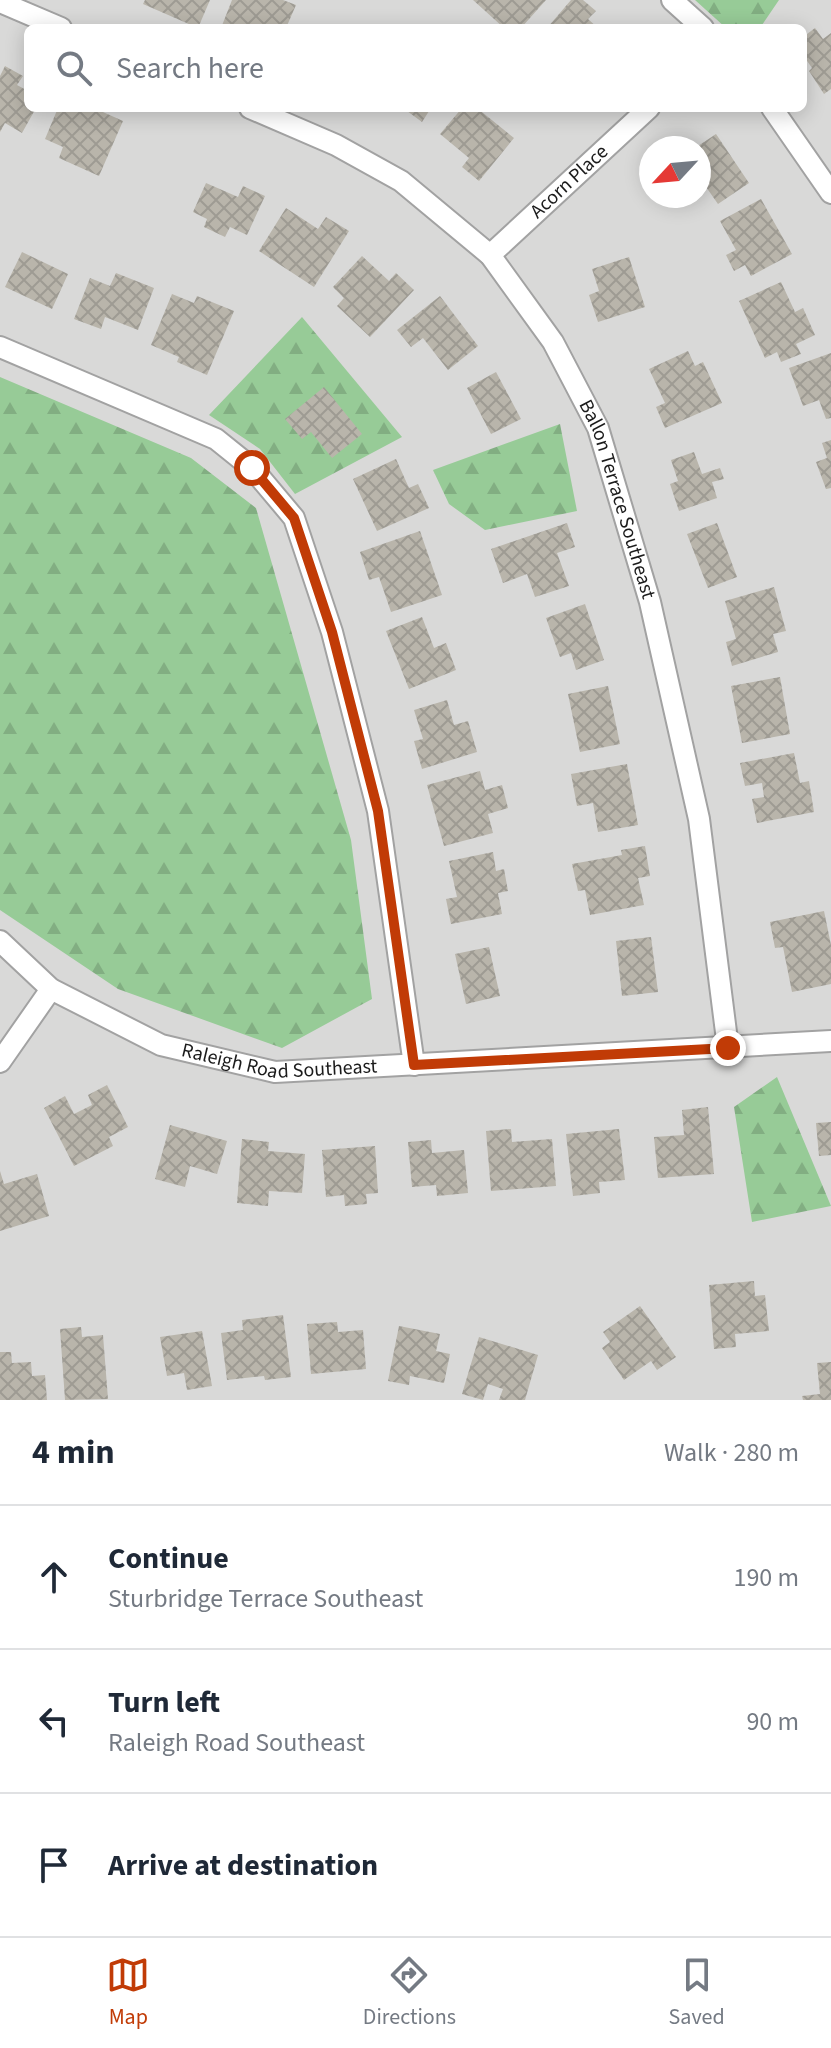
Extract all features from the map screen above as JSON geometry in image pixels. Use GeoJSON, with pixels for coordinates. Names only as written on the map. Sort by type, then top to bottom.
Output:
{"type":"FeatureCollection","features":[{"type":"Feature","properties":{"kind":"street"},"geometry":{"type":"LineString","coordinates":[[672,0],[699,24]]}},
{"type":"Feature","properties":{"kind":"street"},"geometry":{"type":"LineString","coordinates":[[0,2],[52,24]]}},
{"type":"Feature","properties":{"kind":"street","name":"Ballon Terrace Southeast"},"geometry":{"type":"LineString","coordinates":[[259,112],[336,145],[401,181],[490,255],[553,342],[598,428],[650,602],[699,819],[728,1048]]}},
{"type":"Feature","properties":{"kind":"street","name":"Acorn Place"},"geometry":{"type":"LineString","coordinates":[[490,255],[645,112]]}},
{"type":"Feature","properties":{"kind":"street"},"geometry":{"type":"LineString","coordinates":[[775,112],[831,193]]}},
{"type":"Feature","properties":{"kind":"street"},"geometry":{"type":"LineString","coordinates":[[0,347],[216,439],[252,468],[294,518],[332,632],[378,811],[414,1065]]}},
{"type":"Feature","properties":{"kind":"street","name":"Raleigh Road Southeast"},"geometry":{"type":"LineString","coordinates":[[0,941],[51,989],[161,1045],[275,1072],[831,1041]]}},
{"type":"Feature","properties":{"kind":"street"},"geometry":{"type":"LineString","coordinates":[[0,1062],[51,989]]}},
{"type":"Feature","properties":{"kind":"shaded area"},"geometry":{"type":"Polygon","coordinates":[[[0,0],[831,0],[831,1400],[0,1400],[0,0]]]}},
{"type":"Feature","properties":{"kind":"green space"},"geometry":{"type":"Polygon","coordinates":[[[695,0],[779,0],[763,24],[722,24],[695,0]]]}},
{"type":"Feature","properties":{"kind":"green space"},"geometry":{"type":"Polygon","coordinates":[[[302,317],[402,437],[295,494],[260,449],[209,415],[302,317]]]}},
{"type":"Feature","properties":{"kind":"green space"},"geometry":{"type":"Polygon","coordinates":[[[0,377],[191,458],[256,508],[351,840],[372,999],[282,1048],[118,989],[0,910],[0,377]]]}},
{"type":"Feature","properties":{"kind":"green space"},"geometry":{"type":"Polygon","coordinates":[[[560,424],[577,511],[485,530],[449,504],[433,470],[560,424]]]}},
{"type":"Feature","properties":{"kind":"green space"},"geometry":{"type":"Polygon","coordinates":[[[777,1077],[831,1206],[752,1222],[734,1107],[777,1077]]]}},
{"type":"Feature","properties":{"kind":"building"},"geometry":{"type":"Polygon","coordinates":[[[145,0],[210,0],[200,24],[189,24],[143,4],[145,0]]]}},
{"type":"Feature","properties":{"kind":"building"},"geometry":{"type":"Polygon","coordinates":[[[232,0],[283,0],[296,5],[288,24],[223,24],[232,0]]]}},
{"type":"Feature","properties":{"kind":"building"},"geometry":{"type":"Polygon","coordinates":[[[473,0],[546,0],[525,24],[500,24],[473,0]]]}},
{"type":"Feature","properties":{"kind":"building"},"geometry":{"type":"Polygon","coordinates":[[[571,0],[583,0],[596,11],[588,19],[594,24],[550,24],[571,0]]]}},
{"type":"Feature","properties":{"kind":"building"},"geometry":{"type":"Polygon","coordinates":[[[815,28],[823,39],[831,33],[831,89],[824,94],[809,71],[812,68],[807,61],[807,34],[815,28]]]}},
{"type":"Feature","properties":{"kind":"building"},"geometry":{"type":"Polygon","coordinates":[[[5,66],[23,76],[17,85],[24,89],[24,112],[34,112],[22,133],[5,123],[0,132],[0,76],[5,66]]]}},
{"type":"Feature","properties":{"kind":"building"},"geometry":{"type":"Polygon","coordinates":[[[56,112],[103,112],[123,121],[99,176],[59,158],[63,147],[45,139],[56,112]]]}},
{"type":"Feature","properties":{"kind":"building"},"geometry":{"type":"Polygon","coordinates":[[[408,112],[428,112],[422,122],[408,112]]]}},
{"type":"Feature","properties":{"kind":"building"},"geometry":{"type":"Polygon","coordinates":[[[459,112],[482,112],[514,138],[479,181],[462,167],[469,158],[440,134],[459,112]]]}},
{"type":"Feature","properties":{"kind":"building"},"geometry":{"type":"Polygon","coordinates":[[[716,134],[749,183],[718,204],[711,194],[711,137],[716,134]]]}},
{"type":"Feature","properties":{"kind":"building"},"geometry":{"type":"Polygon","coordinates":[[[206,183],[238,197],[243,186],[265,196],[247,235],[230,227],[225,237],[204,227],[207,219],[193,212],[206,183]]]}},
{"type":"Feature","properties":{"kind":"building"},"geometry":{"type":"Polygon","coordinates":[[[761,199],[792,254],[751,276],[745,265],[734,271],[726,255],[736,250],[720,221],[761,199]]]}},
{"type":"Feature","properties":{"kind":"building"},"geometry":{"type":"Polygon","coordinates":[[[286,208],[318,229],[326,217],[349,231],[314,287],[259,251],[286,208]]]}},
{"type":"Feature","properties":{"kind":"building"},"geometry":{"type":"Polygon","coordinates":[[[22,252],[68,274],[52,309],[5,287],[22,252]]]}},
{"type":"Feature","properties":{"kind":"building"},"geometry":{"type":"Polygon","coordinates":[[[362,256],[389,281],[396,273],[414,290],[370,337],[337,306],[344,298],[333,287],[362,256]]]}},
{"type":"Feature","properties":{"kind":"building"},"geometry":{"type":"Polygon","coordinates":[[[629,257],[645,307],[598,322],[589,295],[599,291],[592,269],[629,257]]]}},
{"type":"Feature","properties":{"kind":"building"},"geometry":{"type":"Polygon","coordinates":[[[116,273],[154,288],[138,330],[105,317],[101,329],[74,319],[90,278],[110,286],[116,273]]]}},
{"type":"Feature","properties":{"kind":"building"},"geometry":{"type":"Polygon","coordinates":[[[781,282],[795,312],[803,308],[815,335],[796,344],[801,354],[781,362],[777,352],[765,358],[739,301],[781,282]]]}},
{"type":"Feature","properties":{"kind":"building"},"geometry":{"type":"Polygon","coordinates":[[[172,294],[194,303],[197,296],[234,311],[207,375],[177,362],[179,357],[151,345],[172,294]]]}},
{"type":"Feature","properties":{"kind":"building"},"geometry":{"type":"Polygon","coordinates":[[[440,296],[478,346],[448,370],[423,338],[411,347],[397,330],[440,296]]]}},
{"type":"Feature","properties":{"kind":"building"},"geometry":{"type":"Polygon","coordinates":[[[688,351],[695,366],[703,362],[722,403],[665,428],[656,407],[665,403],[649,369],[688,351]]]}},
{"type":"Feature","properties":{"kind":"building"},"geometry":{"type":"Polygon","coordinates":[[[831,353],[831,418],[826,419],[819,400],[803,406],[789,368],[831,353]]]}},
{"type":"Feature","properties":{"kind":"building"},"geometry":{"type":"Polygon","coordinates":[[[496,372],[521,419],[491,434],[467,388],[496,372]]]}},
{"type":"Feature","properties":{"kind":"building"},"geometry":{"type":"Polygon","coordinates":[[[324,387],[362,434],[332,458],[311,432],[302,439],[285,419],[324,387]]]}},
{"type":"Feature","properties":{"kind":"building"},"geometry":{"type":"Polygon","coordinates":[[[831,440],[831,488],[826,489],[816,462],[827,458],[822,443],[831,440]]]}},
{"type":"Feature","properties":{"kind":"building"},"geometry":{"type":"Polygon","coordinates":[[[694,452],[702,474],[720,468],[724,479],[712,482],[717,498],[679,511],[670,484],[678,481],[671,460],[694,452]]]}},
{"type":"Feature","properties":{"kind":"building"},"geometry":{"type":"Polygon","coordinates":[[[396,459],[409,488],[418,484],[429,508],[377,531],[353,479],[396,459]]]}},
{"type":"Feature","properties":{"kind":"building"},"geometry":{"type":"Polygon","coordinates":[[[567,523],[575,547],[557,553],[569,586],[535,597],[527,574],[503,583],[491,549],[567,523]]]}},
{"type":"Feature","properties":{"kind":"building"},"geometry":{"type":"Polygon","coordinates":[[[717,523],[737,577],[708,588],[687,534],[717,523]]]}},
{"type":"Feature","properties":{"kind":"building"},"geometry":{"type":"Polygon","coordinates":[[[420,531],[442,595],[391,612],[379,577],[369,580],[360,552],[420,531]]]}},
{"type":"Feature","properties":{"kind":"building"},"geometry":{"type":"Polygon","coordinates":[[[774,587],[786,631],[773,634],[778,652],[732,666],[726,642],[736,639],[725,601],[774,587]]]}},
{"type":"Feature","properties":{"kind":"building"},"geometry":{"type":"Polygon","coordinates":[[[585,604],[604,660],[576,670],[571,653],[560,657],[546,618],[585,604]]]}},
{"type":"Feature","properties":{"kind":"building"},"geometry":{"type":"Polygon","coordinates":[[[422,617],[434,648],[446,643],[456,670],[409,689],[386,631],[422,617]]]}},
{"type":"Feature","properties":{"kind":"building"},"geometry":{"type":"Polygon","coordinates":[[[780,677],[790,734],[742,743],[731,686],[780,677]]]}},
{"type":"Feature","properties":{"kind":"building"},"geometry":{"type":"Polygon","coordinates":[[[608,686],[620,744],[580,752],[568,694],[608,686]]]}},
{"type":"Feature","properties":{"kind":"building"},"geometry":{"type":"Polygon","coordinates":[[[447,700],[454,725],[468,721],[477,752],[422,769],[414,741],[423,739],[414,710],[447,700]]]}},
{"type":"Feature","properties":{"kind":"building"},"geometry":{"type":"Polygon","coordinates":[[[794,753],[800,783],[809,781],[814,812],[757,823],[752,799],[764,797],[762,783],[745,786],[740,763],[794,753]]]}},
{"type":"Feature","properties":{"kind":"building"},"geometry":{"type":"Polygon","coordinates":[[[627,764],[638,825],[598,832],[593,803],[577,806],[571,774],[627,764]]]}},
{"type":"Feature","properties":{"kind":"building"},"geometry":{"type":"Polygon","coordinates":[[[480,771],[485,790],[502,785],[508,808],[488,814],[493,833],[444,846],[427,785],[480,771]]]}},
{"type":"Feature","properties":{"kind":"building"},"geometry":{"type":"Polygon","coordinates":[[[645,846],[650,876],[638,878],[644,905],[590,915],[585,890],[578,891],[572,864],[622,855],[621,850],[645,846]]]}},
{"type":"Feature","properties":{"kind":"building"},"geometry":{"type":"Polygon","coordinates":[[[493,852],[496,871],[504,869],[508,891],[498,893],[502,914],[451,924],[446,899],[457,897],[449,861],[493,852]]]}},
{"type":"Feature","properties":{"kind":"building"},"geometry":{"type":"Polygon","coordinates":[[[824,911],[831,945],[831,984],[792,992],[783,947],[775,948],[770,922],[824,911]]]}},
{"type":"Feature","properties":{"kind":"building"},"geometry":{"type":"Polygon","coordinates":[[[651,937],[658,992],[622,996],[616,941],[651,937]]]}},
{"type":"Feature","properties":{"kind":"building"},"geometry":{"type":"Polygon","coordinates":[[[489,947],[500,996],[466,1004],[455,954],[489,947]]]}},
{"type":"Feature","properties":{"kind":"building"},"geometry":{"type":"Polygon","coordinates":[[[107,1085],[128,1127],[109,1137],[113,1146],[74,1166],[44,1108],[65,1096],[74,1114],[92,1105],[88,1095],[107,1085]]]}},
{"type":"Feature","properties":{"kind":"building"},"geometry":{"type":"Polygon","coordinates":[[[708,1107],[714,1174],[658,1178],[654,1137],[684,1135],[682,1110],[708,1107]]]}},
{"type":"Feature","properties":{"kind":"building"},"geometry":{"type":"Polygon","coordinates":[[[831,1122],[831,1155],[819,1156],[816,1123],[831,1122]]]}},
{"type":"Feature","properties":{"kind":"building"},"geometry":{"type":"Polygon","coordinates":[[[170,1125],[227,1141],[217,1174],[190,1166],[185,1187],[155,1179],[170,1125]]]}},
{"type":"Feature","properties":{"kind":"building"},"geometry":{"type":"Polygon","coordinates":[[[511,1129],[512,1142],[552,1139],[556,1186],[491,1191],[486,1131],[511,1129]]]}},
{"type":"Feature","properties":{"kind":"building"},"geometry":{"type":"Polygon","coordinates":[[[619,1129],[625,1180],[599,1182],[600,1193],[573,1196],[566,1134],[619,1129]]]}},
{"type":"Feature","properties":{"kind":"building"},"geometry":{"type":"Polygon","coordinates":[[[242,1139],[269,1142],[268,1151],[305,1154],[302,1193],[269,1191],[268,1206],[237,1203],[242,1139]]]}},
{"type":"Feature","properties":{"kind":"building"},"geometry":{"type":"Polygon","coordinates":[[[431,1140],[432,1153],[464,1150],[468,1193],[437,1196],[436,1185],[412,1187],[408,1142],[431,1140]]]}},
{"type":"Feature","properties":{"kind":"building"},"geometry":{"type":"Polygon","coordinates":[[[375,1146],[378,1193],[366,1194],[367,1204],[345,1206],[344,1195],[326,1197],[322,1150],[375,1146]]]}},
{"type":"Feature","properties":{"kind":"building"},"geometry":{"type":"Polygon","coordinates":[[[0,1171],[4,1184],[37,1174],[49,1216],[0,1231],[0,1171]]]}},
{"type":"Feature","properties":{"kind":"building"},"geometry":{"type":"Polygon","coordinates":[[[754,1281],[755,1296],[765,1295],[769,1331],[735,1334],[736,1347],[714,1349],[709,1285],[754,1281]]]}},
{"type":"Feature","properties":{"kind":"building"},"geometry":{"type":"Polygon","coordinates":[[[640,1306],[676,1357],[657,1370],[651,1361],[624,1380],[602,1348],[610,1342],[603,1332],[640,1306]]]}},
{"type":"Feature","properties":{"kind":"building"},"geometry":{"type":"Polygon","coordinates":[[[283,1315],[291,1377],[227,1380],[221,1333],[243,1330],[242,1320],[283,1315]]]}},
{"type":"Feature","properties":{"kind":"building"},"geometry":{"type":"Polygon","coordinates":[[[337,1322],[338,1332],[363,1330],[366,1369],[311,1374],[307,1324],[337,1322]]]}},
{"type":"Feature","properties":{"kind":"building"},"geometry":{"type":"Polygon","coordinates":[[[399,1326],[440,1334],[436,1351],[450,1354],[444,1383],[410,1376],[409,1385],[388,1381],[399,1326]]]}},
{"type":"Feature","properties":{"kind":"building"},"geometry":{"type":"Polygon","coordinates":[[[81,1327],[82,1337],[103,1335],[108,1399],[65,1400],[60,1329],[81,1327]]]}},
{"type":"Feature","properties":{"kind":"building"},"geometry":{"type":"Polygon","coordinates":[[[202,1331],[212,1386],[187,1390],[184,1373],[167,1376],[160,1337],[202,1331]]]}},
{"type":"Feature","properties":{"kind":"building"},"geometry":{"type":"Polygon","coordinates":[[[479,1337],[538,1355],[525,1400],[499,1400],[503,1389],[488,1384],[483,1400],[462,1394],[479,1337]]]}},
{"type":"Feature","properties":{"kind":"building"},"geometry":{"type":"Polygon","coordinates":[[[0,1352],[11,1352],[12,1363],[31,1362],[32,1376],[45,1375],[47,1400],[0,1400],[0,1352]]]}},
{"type":"Feature","properties":{"kind":"building"},"geometry":{"type":"Polygon","coordinates":[[[831,1362],[831,1400],[803,1400],[802,1396],[820,1394],[817,1363],[831,1362]]]}},
{"type":"Feature","properties":{"kind":"route"},"geometry":{"type":"LineString","coordinates":[[252,468],[294,518],[332,632],[378,811],[414,1065],[728,1048]]}}]}
